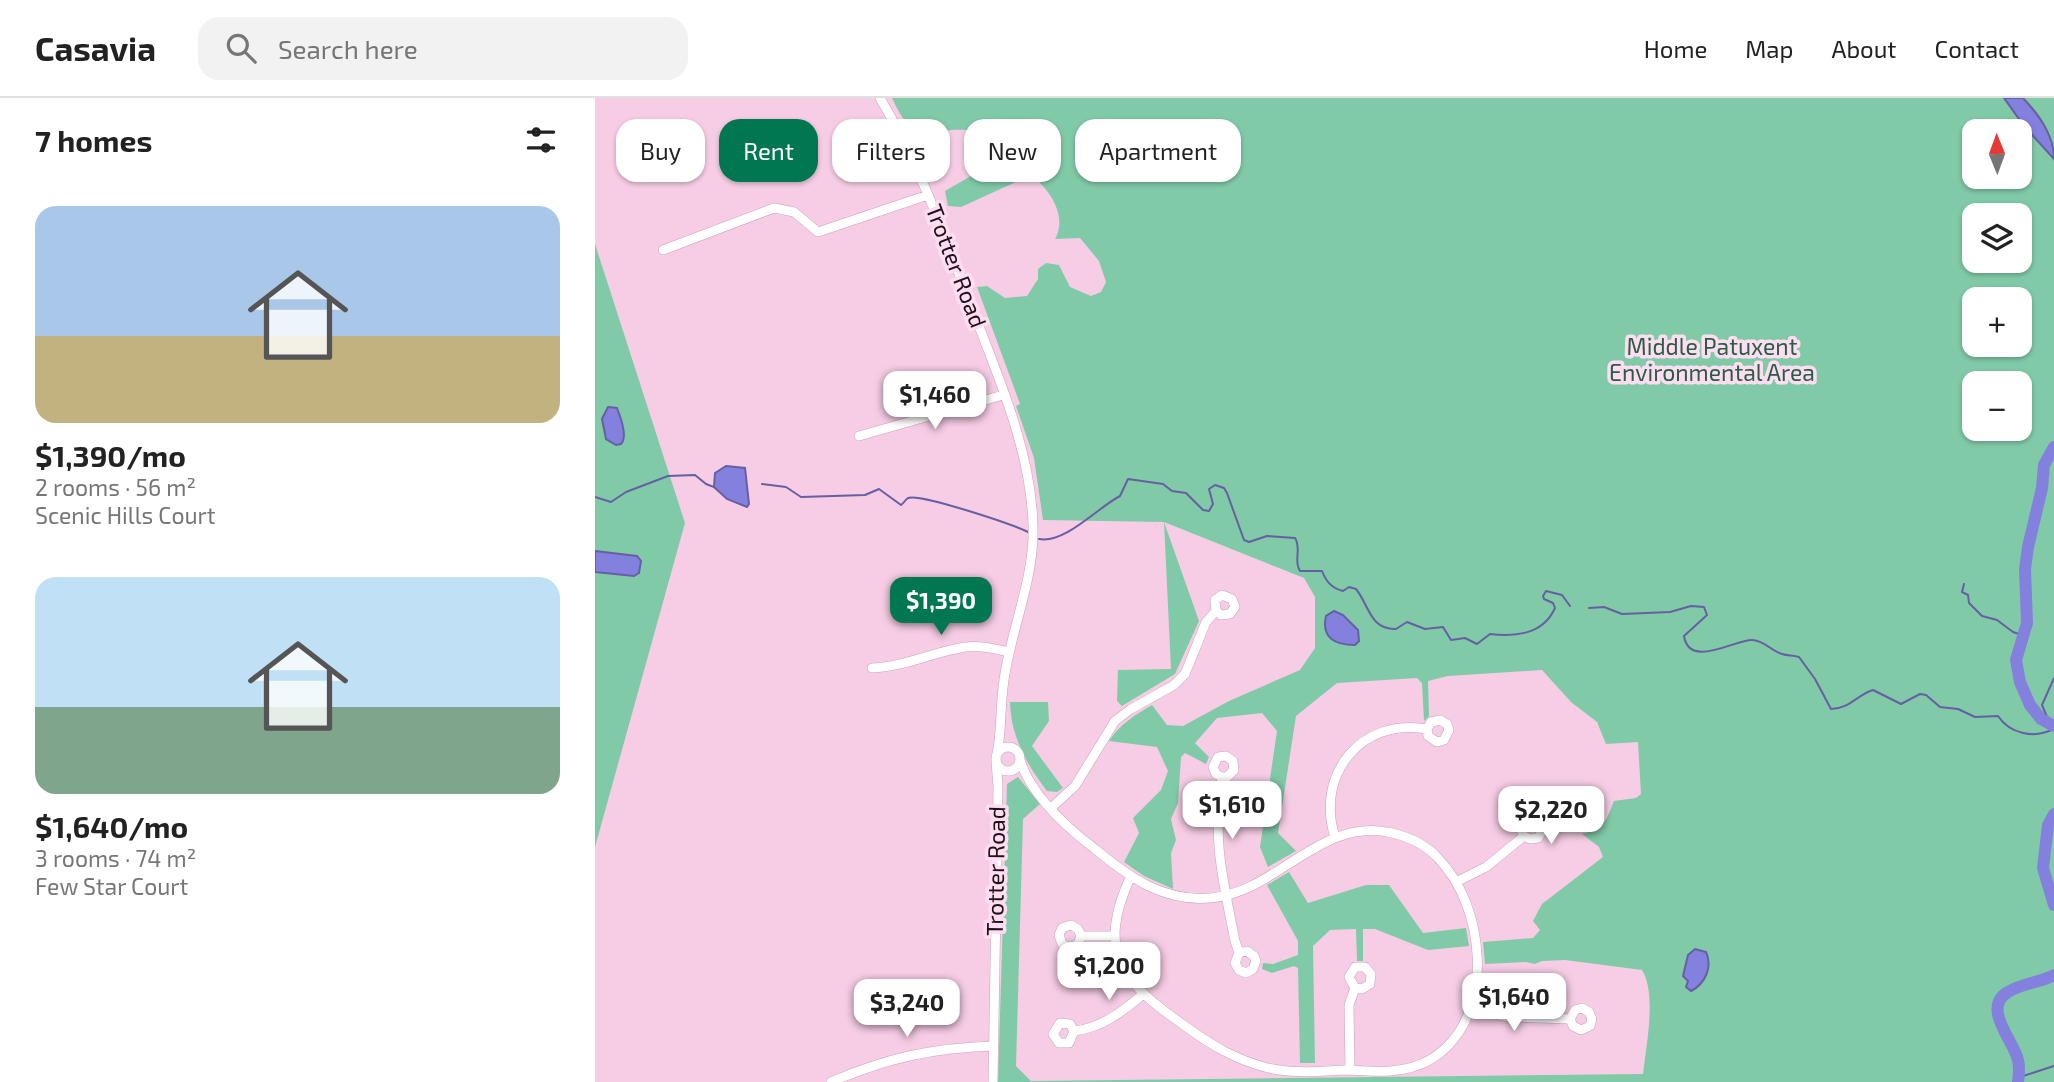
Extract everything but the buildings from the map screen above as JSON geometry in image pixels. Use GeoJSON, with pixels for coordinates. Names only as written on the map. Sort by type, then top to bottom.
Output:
{"type":"FeatureCollection","features":[{"type":"Feature","properties":{"kind":"street","name":"Trotter Road"},"geometry":{"type":"LineString","coordinates":[[880,98],[928,195],[1003,396],[1026,472],[1033,524],[1028,573],[1003,681],[997,758],[993,1082]]}},
{"type":"Feature","properties":{"kind":"street"},"geometry":{"type":"LineString","coordinates":[[663,250],[774,208],[794,212],[818,232],[928,195]]}},
{"type":"Feature","properties":{"kind":"street"},"geometry":{"type":"LineString","coordinates":[[859,436],[1003,396]]}},
{"type":"Feature","properties":{"kind":"street"},"geometry":{"type":"LineString","coordinates":[[1051,808],[1075,786],[1115,721],[1174,685],[1185,674],[1206,622],[1216,611]]}},
{"type":"Feature","properties":{"kind":"street"},"geometry":{"type":"LineString","coordinates":[[872,668],[889,667],[964,648],[987,647],[1009,652]]}},
{"type":"Feature","properties":{"kind":"street"},"geometry":{"type":"LineString","coordinates":[[1335,837],[1329,814],[1331,790],[1334,778],[1348,756],[1377,734],[1400,728],[1427,729]]}},
{"type":"Feature","properties":{"kind":"street"},"geometry":{"type":"LineString","coordinates":[[1000,730],[1019,753],[1029,779],[1051,808],[1085,842],[1154,890],[1178,897],[1203,899],[1226,896],[1250,886],[1335,837],[1366,831],[1401,835],[1432,852],[1457,882],[1469,913],[1476,942],[1478,975],[1472,1009],[1460,1032],[1433,1057],[1391,1071],[1283,1070],[1249,1063],[1210,1045],[1142,995],[1121,964],[1115,936],[1118,908],[1131,876]]}},
{"type":"Feature","properties":{"kind":"street"},"geometry":{"type":"LineString","coordinates":[[1013,748],[1002,749],[997,758],[1001,769],[1029,779]]}},
{"type":"Feature","properties":{"kind":"street"},"geometry":{"type":"LineString","coordinates":[[1011,771],[1020,761]]}},
{"type":"Feature","properties":{"kind":"street","name":"Trotter Road"},"geometry":{"type":"LineString","coordinates":[[998,786],[1011,771]]}},
{"type":"Feature","properties":{"kind":"street"},"geometry":{"type":"LineString","coordinates":[[1222,777],[1217,844],[1239,953]]}},
{"type":"Feature","properties":{"kind":"street"},"geometry":{"type":"LineString","coordinates":[[1457,882],[1486,867],[1524,836]]}},
{"type":"Feature","properties":{"kind":"street"},"geometry":{"type":"LineString","coordinates":[[1081,936],[1115,936]]}},
{"type":"Feature","properties":{"kind":"street"},"geometry":{"type":"LineString","coordinates":[[1350,1070],[1349,1005],[1355,988]]}},
{"type":"Feature","properties":{"kind":"street"},"geometry":{"type":"LineString","coordinates":[[1074,1031],[1093,1027],[1110,1019],[1142,995]]}},
{"type":"Feature","properties":{"kind":"street"},"geometry":{"type":"LineString","coordinates":[[1472,1009],[1508,1017],[1570,1019]]}},
{"type":"Feature","properties":{"kind":"street"},"geometry":{"type":"LineString","coordinates":[[831,1082],[906,1055],[941,1048],[993,1046]]}},
{"type":"Feature","properties":{"kind":"green space","name":"Middle Patuxent Environmental Area"},"geometry":{"type":"Polygon","coordinates":[[[892,98],[2054,98],[2054,1082],[998,1082],[1007,784],[1018,777],[1040,804],[1023,819],[1016,1066],[1031,1081],[1643,1074],[1650,1006],[1642,970],[1565,960],[1535,964],[1485,964],[1483,942],[1533,938],[1540,930],[1533,921],[1542,904],[1603,857],[1599,847],[1582,834],[1603,824],[1614,801],[1636,798],[1641,794],[1638,742],[1606,744],[1597,722],[1571,702],[1542,670],[1448,676],[1428,681],[1429,716],[1424,721],[1422,683],[1417,678],[1337,683],[1296,716],[1278,833],[1296,851],[1268,867],[1260,847],[1277,731],[1262,713],[1217,718],[1195,743],[1209,757],[1206,764],[1185,753],[1181,757],[1178,803],[1171,819],[1176,840],[1171,853],[1173,889],[1144,876],[1124,862],[1139,833],[1133,818],[1161,790],[1168,771],[1157,747],[1109,741],[1113,735],[1128,720],[1152,705],[1167,725],[1183,726],[1229,701],[1300,670],[1315,648],[1315,597],[1304,578],[1164,522],[1043,520],[1034,458],[1016,406],[1020,404],[977,287],[987,286],[1005,298],[1027,296],[1038,279],[1038,269],[1046,263],[1059,265],[1070,287],[1091,296],[1101,292],[1106,282],[1099,261],[1080,238],[1055,239],[1058,213],[1055,204],[1039,182],[1061,182],[1061,119],[964,119],[964,130],[950,130],[950,119],[904,119],[892,98]]]}},
{"type":"Feature","properties":{"kind":"green space","name":"Middle Patuxent Environmental Area"},"geometry":{"type":"Polygon","coordinates":[[[964,180],[1016,182],[961,207],[948,206],[945,191],[964,180]]]}},
{"type":"Feature","properties":{"kind":"green space"},"geometry":{"type":"Polygon","coordinates":[[[595,244],[685,523],[595,847],[595,244]]]}},
{"type":"Feature","properties":{"kind":"green space"},"geometry":{"type":"Polygon","coordinates":[[[1164,522],[1199,621],[1175,674],[1122,706],[1117,701],[1118,670],[1171,669],[1164,522]]]}},
{"type":"Feature","properties":{"kind":"green space"},"geometry":{"type":"Polygon","coordinates":[[[1010,702],[1048,702],[1049,721],[1032,746],[1063,788],[1057,792],[1047,791],[1027,761],[1013,727],[1010,702]]]}},
{"type":"Feature","properties":{"kind":"green space"},"geometry":{"type":"Polygon","coordinates":[[[1289,872],[1308,903],[1366,885],[1389,885],[1423,933],[1466,928],[1469,946],[1428,950],[1375,929],[1363,929],[1363,961],[1357,961],[1356,929],[1330,930],[1313,946],[1315,1063],[1300,1063],[1298,968],[1294,966],[1272,973],[1262,969],[1263,963],[1273,964],[1298,955],[1298,941],[1267,885],[1289,872]]]}},
{"type":"Feature","properties":{"kind":"shaded area"},"geometry":{"type":"Polygon","coordinates":[[[2004,98],[2023,98],[2035,111],[2045,126],[2054,159],[2032,135],[2032,119],[2019,119],[2004,98]]]}},
{"type":"Feature","properties":{"kind":"shaded area"},"geometry":{"type":"Polygon","coordinates":[[[608,407],[617,408],[624,432],[621,444],[616,445],[606,439],[602,419],[608,407]]]}},
{"type":"Feature","properties":{"kind":"shaded area"},"geometry":{"type":"Polygon","coordinates":[[[726,466],[745,468],[749,504],[747,507],[727,499],[714,487],[715,473],[726,466]]]}},
{"type":"Feature","properties":{"kind":"shaded area"},"geometry":{"type":"Polygon","coordinates":[[[595,551],[637,556],[641,561],[639,573],[634,576],[595,572],[595,551]]]}},
{"type":"Feature","properties":{"kind":"shaded area"},"geometry":{"type":"Polygon","coordinates":[[[1334,611],[1343,615],[1358,630],[1359,641],[1355,645],[1341,644],[1328,635],[1326,616],[1334,611]]]}},
{"type":"Feature","properties":{"kind":"shaded area"},"geometry":{"type":"Polygon","coordinates":[[[1695,949],[1706,952],[1709,963],[1704,980],[1691,991],[1686,987],[1688,981],[1683,976],[1688,955],[1695,949]]]}},
{"type":"Feature","properties":{"kind":"waterway"},"geometry":{"type":"LineString","coordinates":[[2054,447],[2044,465],[2042,488],[2028,547],[2025,569],[2027,623],[2016,660],[2020,682],[2030,705],[2041,719],[2054,726]]}},
{"type":"Feature","properties":{"kind":"waterway"},"geometry":{"type":"LineString","coordinates":[[595,497],[611,502],[626,492],[668,476],[695,475],[714,487]]}},
{"type":"Feature","properties":{"kind":"waterway"},"geometry":{"type":"LineString","coordinates":[[1039,539],[1059,536],[1081,524],[1120,496],[1128,479],[1163,484],[1172,491],[1186,493],[1203,510],[1209,511],[1213,504],[1209,489],[1215,485],[1224,488],[1227,493],[1244,540],[1249,542],[1267,536],[1295,538],[1300,571],[1322,571],[1327,581],[1335,588],[1343,591],[1349,587],[1356,589],[1375,621],[1387,628],[1396,629],[1407,622],[1425,629],[1443,627],[1451,640],[1465,638],[1477,644],[1490,634],[1518,634],[1543,624],[1555,608],[1553,603],[1544,599],[1546,591],[1562,595],[1570,606]]}},
{"type":"Feature","properties":{"kind":"waterway"},"geometry":{"type":"LineString","coordinates":[[762,484],[786,487],[801,497],[865,495],[879,489],[901,505],[908,498],[930,500],[1028,532]]}},
{"type":"Feature","properties":{"kind":"waterway"},"geometry":{"type":"LineString","coordinates":[[1964,584],[1962,592],[1968,595],[1969,603],[1982,616],[1997,620],[2013,632],[2025,636]]}},
{"type":"Feature","properties":{"kind":"waterway"},"geometry":{"type":"LineString","coordinates":[[1589,608],[1604,607],[1622,614],[1670,612],[1691,606],[1704,607],[1707,615],[1684,636],[1688,646],[1695,651],[1704,652],[1753,640],[1778,653],[1799,657],[1831,709],[1843,707],[1873,690],[1901,704],[1920,694],[1926,695],[1940,707],[1958,709],[1975,717],[1998,716],[2009,727],[2023,733],[2039,734],[2054,729]]}},
{"type":"Feature","properties":{"kind":"waterway"},"geometry":{"type":"LineString","coordinates":[[2050,724],[2042,705],[2054,678]]}},
{"type":"Feature","properties":{"kind":"waterway"},"geometry":{"type":"LineString","coordinates":[[2054,814],[2048,825],[2043,868],[2054,905]]}},
{"type":"Feature","properties":{"kind":"waterway"},"geometry":{"type":"LineString","coordinates":[[2018,1082],[2018,1060],[2001,1025],[1998,1007],[2008,992],[2054,975]]}},
{"type":"Feature","properties":{"kind":"waterway"},"geometry":{"type":"LineString","coordinates":[[2018,1082],[2023,1076],[2054,1066]]}}]}
